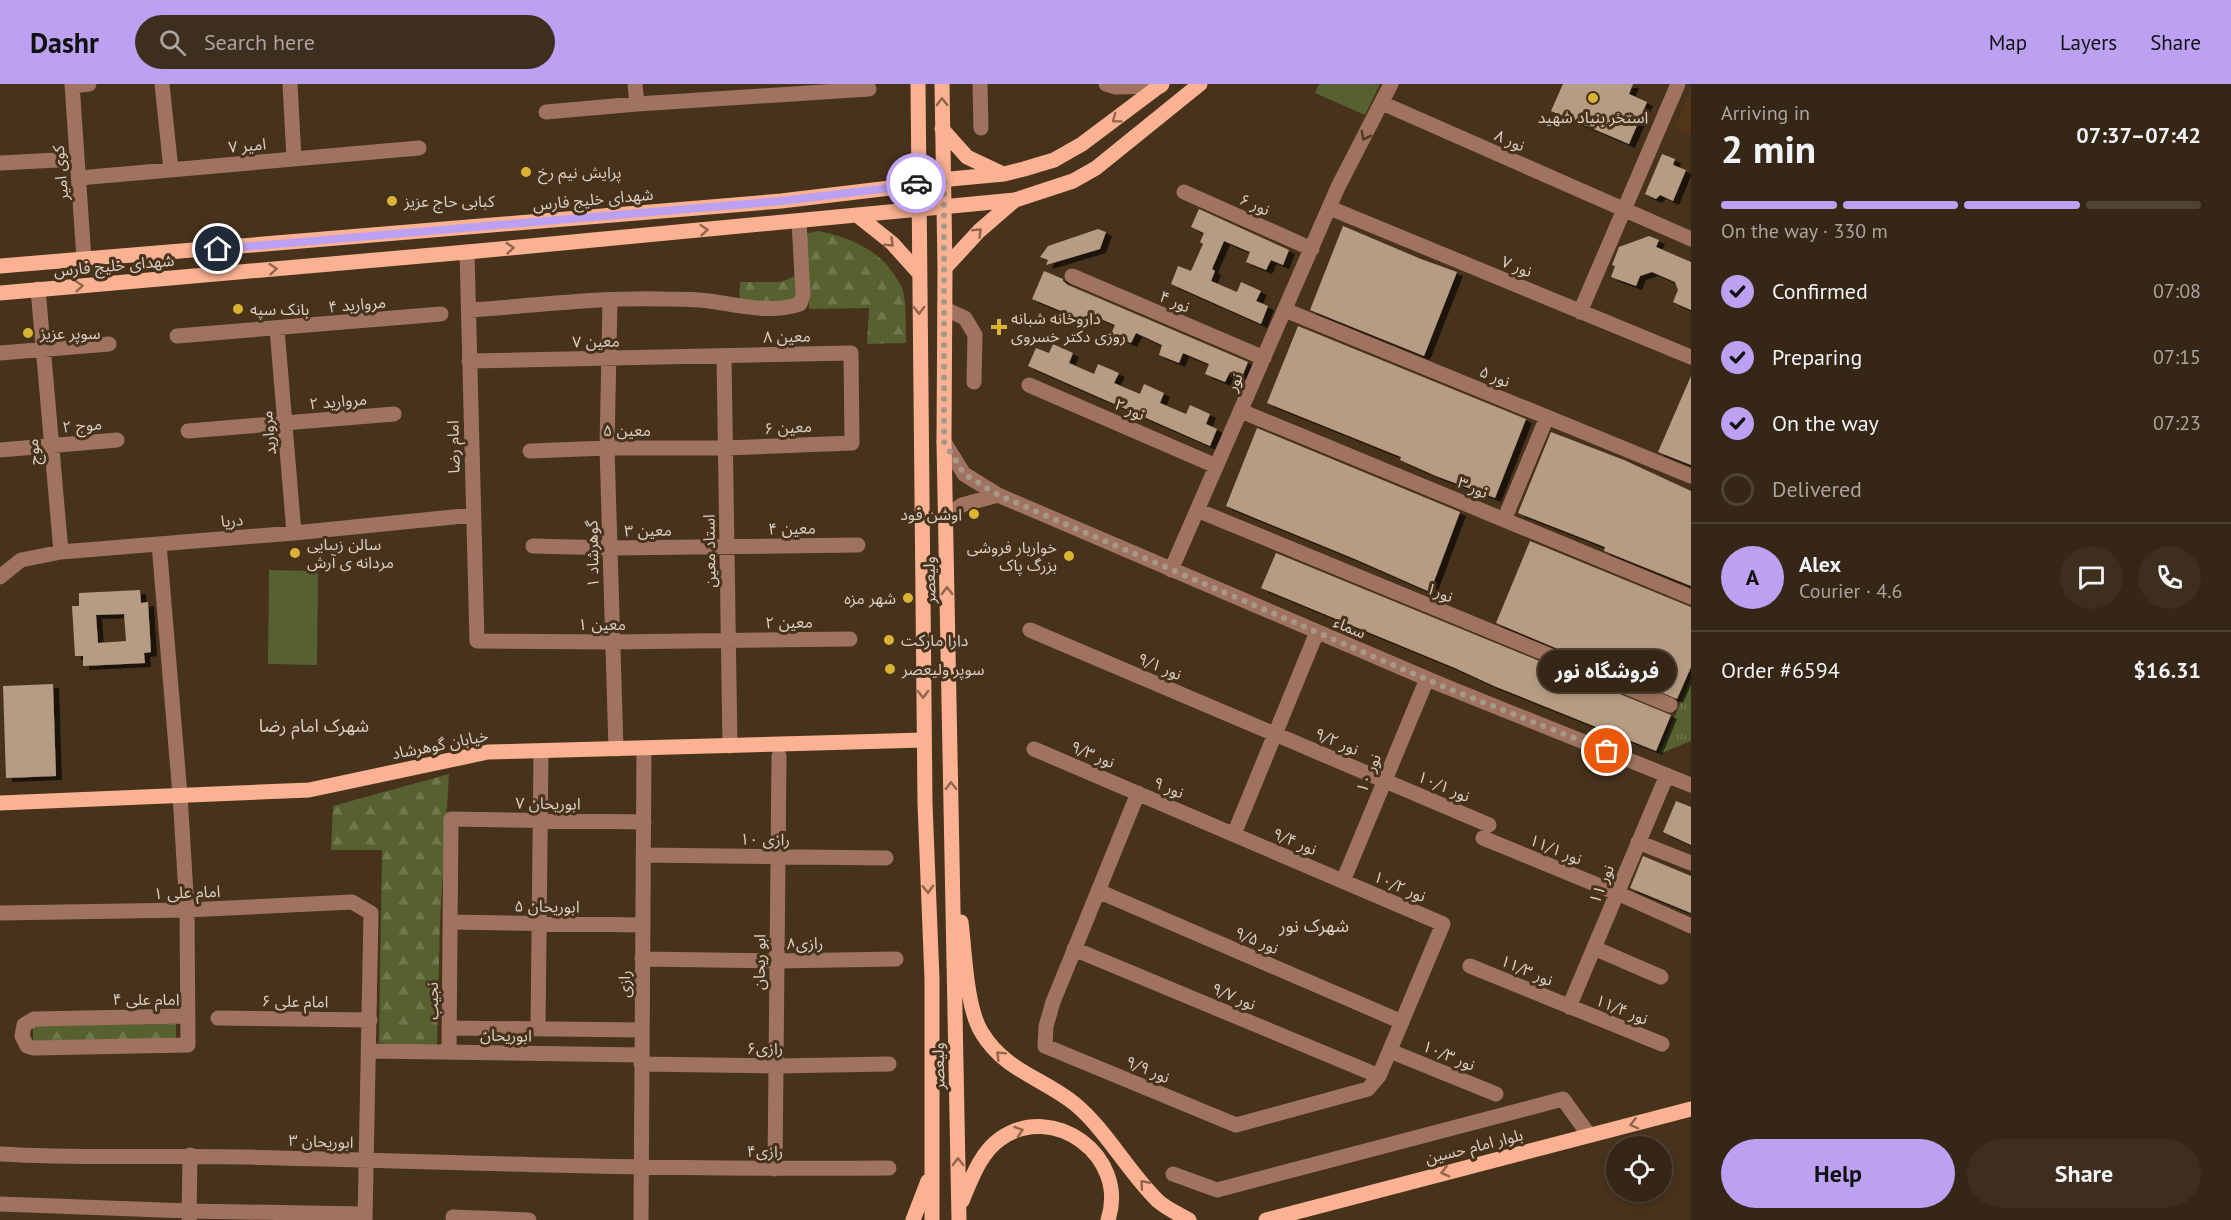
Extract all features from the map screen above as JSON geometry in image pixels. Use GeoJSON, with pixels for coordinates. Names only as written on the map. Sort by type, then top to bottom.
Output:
{"type":"FeatureCollection","features":[{"type":"Feature","properties":{"kind":"main road","name":"ولیعصر"},"geometry":{"type":"LineString","coordinates":[[918,84],[924,740],[932,979],[932,1220]]}},
{"type":"Feature","properties":{"kind":"main road","name":"ولیعصر"},"geometry":{"type":"LineString","coordinates":[[942,84],[945,268],[944,442],[959,1213]]}},
{"type":"Feature","properties":{"kind":"main road","name":"شهدای خلیج فارس"},"geometry":{"type":"LineString","coordinates":[[0,293],[1015,200],[1073,181],[1096,168],[1200,84]]}},
{"type":"Feature","properties":{"kind":"main road","name":"شهدای خلیج فارس"},"geometry":{"type":"LineString","coordinates":[[0,266],[781,201],[890,188],[918,182],[1004,174],[1054,160],[1082,144],[1162,85]]}},
{"type":"Feature","properties":{"kind":"main road"},"geometry":{"type":"LineString","coordinates":[[942,129],[967,157],[1004,174]]}},
{"type":"Feature","properties":{"kind":"main road"},"geometry":{"type":"LineString","coordinates":[[945,268],[979,231],[1015,200]]}},
{"type":"Feature","properties":{"kind":"main road"},"geometry":{"type":"LineString","coordinates":[[858,216],[892,243],[919,273]]}},
{"type":"Feature","properties":{"kind":"main road","name":"خیابان گوهرشاد"},"geometry":{"type":"LineString","coordinates":[[0,803],[309,790],[465,755],[488,752],[924,740]]}},
{"type":"Feature","properties":{"kind":"main road"},"geometry":{"type":"LineString","coordinates":[[951,845],[973,1017],[981,1032],[989,1044],[1009,1064],[1049,1087],[1089,1117],[1158,1200],[1189,1220]]}},
{"type":"Feature","properties":{"kind":"main road","name":"بلوار امام حسین"},"geometry":{"type":"LineString","coordinates":[[1266,1220],[1691,1109]]}},
{"type":"Feature","properties":{"kind":"main road"},"geometry":{"type":"LineString","coordinates":[[959,1213],[978,1165],[1000,1139],[1032,1127],[1046,1128],[1077,1137],[1100,1158],[1112,1186],[1112,1207],[1108,1220]]}},
{"type":"Feature","properties":{"kind":"main road"},"geometry":{"type":"LineString","coordinates":[[913,1220],[924,1196],[932,1167]]}},
{"type":"Feature","properties":{"kind":"street"},"geometry":{"type":"LineString","coordinates":[[72,85],[89,84]]}},
{"type":"Feature","properties":{"kind":"street"},"geometry":{"type":"LineString","coordinates":[[162,84],[171,170]]}},
{"type":"Feature","properties":{"kind":"street"},"geometry":{"type":"LineString","coordinates":[[290,84],[294,159]]}},
{"type":"Feature","properties":{"kind":"street"},"geometry":{"type":"LineString","coordinates":[[635,84],[637,104]]}},
{"type":"Feature","properties":{"kind":"street"},"geometry":{"type":"LineString","coordinates":[[980,84],[981,128]]}},
{"type":"Feature","properties":{"kind":"street"},"geometry":{"type":"LineString","coordinates":[[1106,84],[1116,87],[1162,85]]}},
{"type":"Feature","properties":{"kind":"street","name":"نور"},"geometry":{"type":"LineString","coordinates":[[1171,570],[1338,187],[1390,84]]}},
{"type":"Feature","properties":{"kind":"street"},"geometry":{"type":"LineString","coordinates":[[1580,312],[1678,84]]}},
{"type":"Feature","properties":{"kind":"street","name":"کوی امیر"},"geometry":{"type":"LineString","coordinates":[[72,85],[84,259]]}},
{"type":"Feature","properties":{"kind":"street"},"geometry":{"type":"LineString","coordinates":[[546,112],[780,89],[869,89]]}},
{"type":"Feature","properties":{"kind":"street","name":"نور ۸"},"geometry":{"type":"LineString","coordinates":[[1382,103],[1623,210]]}},
{"type":"Feature","properties":{"kind":"street","name":"امیر ۷"},"geometry":{"type":"LineString","coordinates":[[78,177],[419,148]]}},
{"type":"Feature","properties":{"kind":"street"},"geometry":{"type":"LineString","coordinates":[[0,163],[76,159]]}},
{"type":"Feature","properties":{"kind":"street","name":"نور ۶"},"geometry":{"type":"LineString","coordinates":[[1184,192],[1312,249]]}},
{"type":"Feature","properties":{"kind":"street","name":"نور ۷"},"geometry":{"type":"LineString","coordinates":[[1330,208],[1691,357]]}},
{"type":"Feature","properties":{"kind":"street"},"geometry":{"type":"LineString","coordinates":[[1623,210],[1691,239]]}},
{"type":"Feature","properties":{"kind":"street"},"geometry":{"type":"LineString","coordinates":[[469,310],[662,298],[697,300],[744,308],[792,307],[800,304],[803,295],[799,221]]}},
{"type":"Feature","properties":{"kind":"street","name":"امام رضا"},"geometry":{"type":"LineString","coordinates":[[467,252],[477,641]]}},
{"type":"Feature","properties":{"kind":"street","name":"نور ۴"},"geometry":{"type":"LineString","coordinates":[[1072,276],[1264,358]]}},
{"type":"Feature","properties":{"kind":"street","name":"موج"},"geometry":{"type":"LineString","coordinates":[[38,290],[61,552]]}},
{"type":"Feature","properties":{"kind":"street","name":"گوهرشاد ۱"},"geometry":{"type":"LineString","coordinates":[[610,300],[607,448],[616,748]]}},
{"type":"Feature","properties":{"kind":"street"},"geometry":{"type":"LineString","coordinates":[[945,309],[965,318],[975,335],[974,382]]}},
{"type":"Feature","properties":{"kind":"street","name":"نور ۵"},"geometry":{"type":"LineString","coordinates":[[1285,310],[1691,476]]}},
{"type":"Feature","properties":{"kind":"street","name":"مروارید ۴"},"geometry":{"type":"LineString","coordinates":[[177,336],[441,314]]}},
{"type":"Feature","properties":{"kind":"street","name":"مروارید"},"geometry":{"type":"LineString","coordinates":[[278,329],[294,533]]}},
{"type":"Feature","properties":{"kind":"street"},"geometry":{"type":"LineString","coordinates":[[0,353],[109,344]]}},
{"type":"Feature","properties":{"kind":"street","name":"معین ۸"},"geometry":{"type":"LineString","coordinates":[[724,356],[851,353],[852,442]]}},
{"type":"Feature","properties":{"kind":"street","name":"معین ۷"},"geometry":{"type":"LineString","coordinates":[[469,361],[724,356]]}},
{"type":"Feature","properties":{"kind":"street","name":"استاد معین"},"geometry":{"type":"LineString","coordinates":[[724,356],[730,746]]}},
{"type":"Feature","properties":{"kind":"street","name":"نور ۲"},"geometry":{"type":"LineString","coordinates":[[1029,385],[1216,466]]}},
{"type":"Feature","properties":{"kind":"street","name":"نور ۳"},"geometry":{"type":"LineString","coordinates":[[1241,411],[1691,597]]}},
{"type":"Feature","properties":{"kind":"street","name":"مروارید ۲"},"geometry":{"type":"LineString","coordinates":[[188,431],[394,414]]}},
{"type":"Feature","properties":{"kind":"street"},"geometry":{"type":"LineString","coordinates":[[1504,520],[1547,417]]}},
{"type":"Feature","properties":{"kind":"street","name":"موج ۲"},"geometry":{"type":"LineString","coordinates":[[0,450],[117,440]]}},
{"type":"Feature","properties":{"kind":"street","name":"معین ۶"},"geometry":{"type":"LineString","coordinates":[[725,448],[852,442]]}},
{"type":"Feature","properties":{"kind":"street","name":"سماء"},"geometry":{"type":"LineString","coordinates":[[944,442],[964,474],[998,495],[1427,679],[1691,785]]}},
{"type":"Feature","properties":{"kind":"street","name":"معین ۵"},"geometry":{"type":"LineString","coordinates":[[530,451],[607,448],[725,448]]}},
{"type":"Feature","properties":{"kind":"street"},"geometry":{"type":"LineString","coordinates":[[946,516],[962,505],[998,495]]}},
{"type":"Feature","properties":{"kind":"street","name":"نور۱"},"geometry":{"type":"LineString","coordinates":[[1197,510],[1670,705]]}},
{"type":"Feature","properties":{"kind":"street","name":"دریا"},"geometry":{"type":"LineString","coordinates":[[0,577],[21,560],[61,552],[294,533],[473,515]]}},
{"type":"Feature","properties":{"kind":"street"},"geometry":{"type":"LineString","coordinates":[[159,544],[188,910],[186,1016]]}},
{"type":"Feature","properties":{"kind":"street","name":"معین ۴"},"geometry":{"type":"LineString","coordinates":[[727,547],[858,545]]}},
{"type":"Feature","properties":{"kind":"street","name":"معین ۳"},"geometry":{"type":"LineString","coordinates":[[533,546],[727,547]]}},
{"type":"Feature","properties":{"kind":"street","name":"نور ۹/۱"},"geometry":{"type":"LineString","coordinates":[[1030,630],[1275,734]]}},
{"type":"Feature","properties":{"kind":"street"},"geometry":{"type":"LineString","coordinates":[[1234,834],[1317,632]]}},
{"type":"Feature","properties":{"kind":"street","name":"معین ۲"},"geometry":{"type":"LineString","coordinates":[[728,641],[850,639]]}},
{"type":"Feature","properties":{"kind":"street","name":"معین ۱"},"geometry":{"type":"LineString","coordinates":[[477,641],[728,641]]}},
{"type":"Feature","properties":{"kind":"street","name":"نور ۱۰"},"geometry":{"type":"LineString","coordinates":[[1342,881],[1427,679]]}},
{"type":"Feature","properties":{"kind":"street","name":"نور ۹/۲"},"geometry":{"type":"LineString","coordinates":[[1275,734],[1385,780]]}},
{"type":"Feature","properties":{"kind":"street","name":"رازی"},"geometry":{"type":"LineString","coordinates":[[641,1220],[644,748]]}},
{"type":"Feature","properties":{"kind":"street","name":"نور ۹/۳"},"geometry":{"type":"LineString","coordinates":[[1034,749],[1138,793]]}},
{"type":"Feature","properties":{"kind":"street"},"geometry":{"type":"LineString","coordinates":[[538,1029],[541,751]]}},
{"type":"Feature","properties":{"kind":"street","name":"ابو ریحان"},"geometry":{"type":"LineString","coordinates":[[775,1169],[779,756]]}},
{"type":"Feature","properties":{"kind":"street","name":"نور ۱۱"},"geometry":{"type":"LineString","coordinates":[[1569,1007],[1667,775]]}},
{"type":"Feature","properties":{"kind":"street","name":"نور ۱۰/۱"},"geometry":{"type":"LineString","coordinates":[[1385,780],[1486,831]]}},
{"type":"Feature","properties":{"kind":"street","name":"نور ۹"},"geometry":{"type":"LineString","coordinates":[[1046,1046],[1046,1026],[1053,1002],[1138,793],[1234,834]]}},
{"type":"Feature","properties":{"kind":"street","name":"ابوریحان ۷"},"geometry":{"type":"LineString","coordinates":[[451,819],[644,822]]}},
{"type":"Feature","properties":{"kind":"street","name":"نجیب"},"geometry":{"type":"LineString","coordinates":[[451,819],[449,1028],[642,1030]]}},
{"type":"Feature","properties":{"kind":"street","name":"نور ۱۱/۱"},"geometry":{"type":"LineString","coordinates":[[1486,831],[1691,926]]}},
{"type":"Feature","properties":{"kind":"street","name":"نور ۹/۴"},"geometry":{"type":"LineString","coordinates":[[1234,834],[1342,881]]}},
{"type":"Feature","properties":{"kind":"street"},"geometry":{"type":"LineString","coordinates":[[1638,842],[1691,863]]}},
{"type":"Feature","properties":{"kind":"street","name":"رازی ۱۰"},"geometry":{"type":"LineString","coordinates":[[644,855],[886,858]]}},
{"type":"Feature","properties":{"kind":"street","name":"نور ۱۰/۲"},"geometry":{"type":"LineString","coordinates":[[1342,881],[1443,924],[1402,1022]]}},
{"type":"Feature","properties":{"kind":"street","name":"نور ۹/۵"},"geometry":{"type":"LineString","coordinates":[[1098,891],[1402,1022]]}},
{"type":"Feature","properties":{"kind":"street","name":"امام علی ۱"},"geometry":{"type":"LineString","coordinates":[[0,913],[188,910],[352,902],[371,913],[370,1020]]}},
{"type":"Feature","properties":{"kind":"street","name":"ابوریحان ۵"},"geometry":{"type":"LineString","coordinates":[[450,922],[643,925]]}},
{"type":"Feature","properties":{"kind":"street"},"geometry":{"type":"LineString","coordinates":[[1594,948],[1661,977]]}},
{"type":"Feature","properties":{"kind":"street","name":"نور ۹/۷"},"geometry":{"type":"LineString","coordinates":[[1074,949],[1380,1076]]}},
{"type":"Feature","properties":{"kind":"street","name":"رازی۸"},"geometry":{"type":"LineString","coordinates":[[642,959],[777,961],[896,959]]}},
{"type":"Feature","properties":{"kind":"street","name":"نور ۱۱/۳"},"geometry":{"type":"LineString","coordinates":[[1470,966],[1569,1007]]}},
{"type":"Feature","properties":{"kind":"street","name":"نور ۱۱/۴"},"geometry":{"type":"LineString","coordinates":[[1569,1007],[1662,1044]]}},
{"type":"Feature","properties":{"kind":"street","name":"امام علی ۴"},"geometry":{"type":"LineString","coordinates":[[186,1016],[188,1045],[33,1048],[27,1046],[22,1036],[24,1025],[34,1019],[186,1016]]}},
{"type":"Feature","properties":{"kind":"street","name":"امام علی ۶"},"geometry":{"type":"LineString","coordinates":[[218,1018],[370,1020]]}},
{"type":"Feature","properties":{"kind":"street"},"geometry":{"type":"LineString","coordinates":[[0,1204],[189,1216],[365,1217],[370,1020]]}},
{"type":"Feature","properties":{"kind":"street"},"geometry":{"type":"LineString","coordinates":[[1380,1076],[1402,1022]]}},
{"type":"Feature","properties":{"kind":"street"},"geometry":{"type":"LineString","coordinates":[[449,1028],[449,1052]]}},
{"type":"Feature","properties":{"kind":"street","name":"نور ۹/۹"},"geometry":{"type":"LineString","coordinates":[[1046,1046],[1236,1125],[1368,1089],[1380,1076]]}},
{"type":"Feature","properties":{"kind":"street","name":"ابوریحان"},"geometry":{"type":"LineString","coordinates":[[370,1051],[641,1059]]}},
{"type":"Feature","properties":{"kind":"street","name":"نور ۱۰/۳"},"geometry":{"type":"LineString","coordinates":[[1390,1051],[1496,1094]]}},
{"type":"Feature","properties":{"kind":"street","name":"رازی۶"},"geometry":{"type":"LineString","coordinates":[[641,1059],[776,1066],[889,1064]]}},
{"type":"Feature","properties":{"kind":"street"},"geometry":{"type":"LineString","coordinates":[[1173,1174],[1217,1190],[1563,1099],[1589,1135]]}},
{"type":"Feature","properties":{"kind":"street","name":"ابوریحان ۳"},"geometry":{"type":"LineString","coordinates":[[0,1155],[48,1157],[190,1155],[640,1167]]}},
{"type":"Feature","properties":{"kind":"street"},"geometry":{"type":"LineString","coordinates":[[189,1216],[190,1155]]}},
{"type":"Feature","properties":{"kind":"street","name":"رازی۴"},"geometry":{"type":"LineString","coordinates":[[640,1167],[889,1168]]}},
{"type":"Feature","properties":{"kind":"street"},"geometry":{"type":"LineString","coordinates":[[453,1217],[529,1220]]}},
{"type":"Feature","properties":{"kind":"shaded area"},"geometry":{"type":"Polygon","coordinates":[[[1691,88],[1691,135],[1675,128],[1691,88]]]}},
{"type":"Feature","properties":{"kind":"green space"},"geometry":{"type":"Polygon","coordinates":[[[1319,84],[1380,84],[1365,115],[1315,93],[1319,84]]]}},
{"type":"Feature","properties":{"kind":"green space"},"geometry":{"type":"Polygon","coordinates":[[[819,231],[842,237],[864,247],[890,269],[903,291],[906,343],[867,344],[869,308],[809,309],[803,234],[819,231]]]}},
{"type":"Feature","properties":{"kind":"green space"},"geometry":{"type":"Polygon","coordinates":[[[795,276],[795,302],[739,305],[740,282],[781,282],[795,276]]]}},
{"type":"Feature","properties":{"kind":"green space"},"geometry":{"type":"Polygon","coordinates":[[[269,570],[318,571],[317,665],[268,664],[269,570]]]}},
{"type":"Feature","properties":{"kind":"green space"},"geometry":{"type":"Polygon","coordinates":[[[1691,677],[1691,741],[1659,754],[1691,677]]]}},
{"type":"Feature","properties":{"kind":"green space"},"geometry":{"type":"Polygon","coordinates":[[[449,774],[440,921],[437,1046],[379,1043],[382,850],[331,850],[333,806],[449,774]]]}},
{"type":"Feature","properties":{"kind":"green space"},"geometry":{"type":"Polygon","coordinates":[[[176,1024],[176,1040],[33,1041],[33,1025],[176,1024]]]}},
{"type":"Feature","properties":{"kind":"building"},"geometry":{"type":"Polygon","coordinates":[[[1563,84],[1633,84],[1629,94],[1647,102],[1629,144],[1551,111],[1563,84]]]}},
{"type":"Feature","properties":{"kind":"building"},"geometry":{"type":"Polygon","coordinates":[[[1662,154],[1675,159],[1673,165],[1686,170],[1673,201],[1660,195],[1656,199],[1645,194],[1662,154]]]}},
{"type":"Feature","properties":{"kind":"building"},"geometry":{"type":"Polygon","coordinates":[[[1199,209],[1289,250],[1283,265],[1271,260],[1266,270],[1246,262],[1250,252],[1224,241],[1212,269],[1215,271],[1211,281],[1237,292],[1241,282],[1261,291],[1256,301],[1268,306],[1261,324],[1171,284],[1178,266],[1191,271],[1203,244],[1200,242],[1204,233],[1191,227],[1199,209]]]}},
{"type":"Feature","properties":{"kind":"building"},"geometry":{"type":"Polygon","coordinates":[[[1343,226],[1457,272],[1424,356],[1310,310],[1343,226]]]}},
{"type":"Feature","properties":{"kind":"building"},"geometry":{"type":"Polygon","coordinates":[[[1098,229],[1106,232],[1100,249],[1046,265],[1048,260],[1040,257],[1048,246],[1098,229]]]}},
{"type":"Feature","properties":{"kind":"building"},"geometry":{"type":"Polygon","coordinates":[[[1649,236],[1659,240],[1656,247],[1691,262],[1691,310],[1673,302],[1678,290],[1675,282],[1652,272],[1640,276],[1636,286],[1611,277],[1615,266],[1612,265],[1619,247],[1649,236]]]}},
{"type":"Feature","properties":{"kind":"building"},"geometry":{"type":"Polygon","coordinates":[[[1044,271],[1063,279],[1068,285],[1248,362],[1242,377],[1230,372],[1225,382],[1205,374],[1209,364],[1183,353],[1179,363],[1159,355],[1162,345],[1136,333],[1131,343],[1111,334],[1115,325],[1089,314],[1085,324],[1065,315],[1066,313],[1032,299],[1044,271]]]}},
{"type":"Feature","properties":{"kind":"building"},"geometry":{"type":"Polygon","coordinates":[[[1298,326],[1526,419],[1495,498],[1436,476],[1400,460],[1401,457],[1267,403],[1298,326]]]}},
{"type":"Feature","properties":{"kind":"building"},"geometry":{"type":"Polygon","coordinates":[[[1053,344],[1073,353],[1069,363],[1094,374],[1098,364],[1119,373],[1114,383],[1140,394],[1144,384],[1164,393],[1160,403],[1186,414],[1190,405],[1210,414],[1206,424],[1217,429],[1210,446],[1028,366],[1036,348],[1049,353],[1053,344]]]}},
{"type":"Feature","properties":{"kind":"building"},"geometry":{"type":"Polygon","coordinates":[[[1691,376],[1691,465],[1658,452],[1691,376]]]}},
{"type":"Feature","properties":{"kind":"building"},"geometry":{"type":"Polygon","coordinates":[[[1257,428],[1460,512],[1430,592],[1226,506],[1257,428]]]}},
{"type":"Feature","properties":{"kind":"building"},"geometry":{"type":"Polygon","coordinates":[[[1551,432],[1624,460],[1691,491],[1691,586],[1604,551],[1605,547],[1518,513],[1551,432]]]}},
{"type":"Feature","properties":{"kind":"building"},"geometry":{"type":"Polygon","coordinates":[[[1530,541],[1691,607],[1691,667],[1677,699],[1496,623],[1530,541]]]}},
{"type":"Feature","properties":{"kind":"building"},"geometry":{"type":"Polygon","coordinates":[[[1276,553],[1671,715],[1656,751],[1261,588],[1276,553]]]}},
{"type":"Feature","properties":{"kind":"building"},"geometry":{"type":"Polygon","coordinates":[[[140,590],[141,603],[148,602],[151,652],[144,653],[145,663],[83,666],[83,656],[75,656],[72,606],[79,606],[79,593],[140,590]],[[124,614],[96,615],[98,643],[126,641],[124,614]]]}},
{"type":"Feature","properties":{"kind":"building"},"geometry":{"type":"Polygon","coordinates":[[[53,684],[56,776],[6,778],[3,686],[53,684]]]}},
{"type":"Feature","properties":{"kind":"building"},"geometry":{"type":"Polygon","coordinates":[[[1676,801],[1691,807],[1691,845],[1663,832],[1676,801]]]}},
{"type":"Feature","properties":{"kind":"building"},"geometry":{"type":"Polygon","coordinates":[[[1643,856],[1691,876],[1691,913],[1630,888],[1643,856]]]}},
{"type":"Feature","properties":{"kind":"way so far"},"geometry":{"type":"LineString","coordinates":[[916,183],[944,179],[944,442],[964,474],[998,495],[1442,686],[1607,751]]}},
{"type":"Feature","properties":{"kind":"place","name":"استخر بنیاد شهید"},"geometry":{"type":"Point","coordinates":[1593,98]}},
{"type":"Feature","properties":{"kind":"place","name":"پرایش نیم رخ"},"geometry":{"type":"Point","coordinates":[526,172]}},
{"type":"Feature","properties":{"kind":"place","name":"کبابی حاج عزیز"},"geometry":{"type":"Point","coordinates":[392,201]}},
{"type":"Feature","properties":{"kind":"place","name":"بانک سپه"},"geometry":{"type":"Point","coordinates":[238,309]}},
{"type":"Feature","properties":{"kind":"place","name":"داروخانه شبانه روزی دکتر خسروی"},"geometry":{"type":"Point","coordinates":[999,327]}},
{"type":"Feature","properties":{"kind":"place","name":"سوپر عزیز"},"geometry":{"type":"Point","coordinates":[28,333]}},
{"type":"Feature","properties":{"kind":"place","name":"اوشن فود"},"geometry":{"type":"Point","coordinates":[974,514]}},
{"type":"Feature","properties":{"kind":"place","name":"سالن زیبایی مردانه ی آرش"},"geometry":{"type":"Point","coordinates":[295,553]}},
{"type":"Feature","properties":{"kind":"place","name":"خواربار فروشی بزرگ پاک"},"geometry":{"type":"Point","coordinates":[1069,556]}},
{"type":"Feature","properties":{"kind":"place","name":"شهر مزه"},"geometry":{"type":"Point","coordinates":[908,598]}},
{"type":"Feature","properties":{"kind":"place","name":"دارا مارکت"},"geometry":{"type":"Point","coordinates":[889,640]}},
{"type":"Feature","properties":{"kind":"place","name":"سوپر ولیعصر"},"geometry":{"type":"Point","coordinates":[890,669]}},
{"type":"Feature","properties":{"kind":"place","name":"فروشگاه نور"},"geometry":{"type":"Point","coordinates":[1607,751]}},
{"type":"Feature","properties":{"kind":"district","name":"شهرک امام رضا"},"geometry":{"type":"Point","coordinates":[314,725]}},
{"type":"Feature","properties":{"kind":"district","name":"شهرک نور"},"geometry":{"type":"Point","coordinates":[1314,925]}},
{"type":"Feature","properties":{"kind":"route"},"geometry":{"type":"LineString","coordinates":[[218,249],[781,201],[916,183]]}}]}
